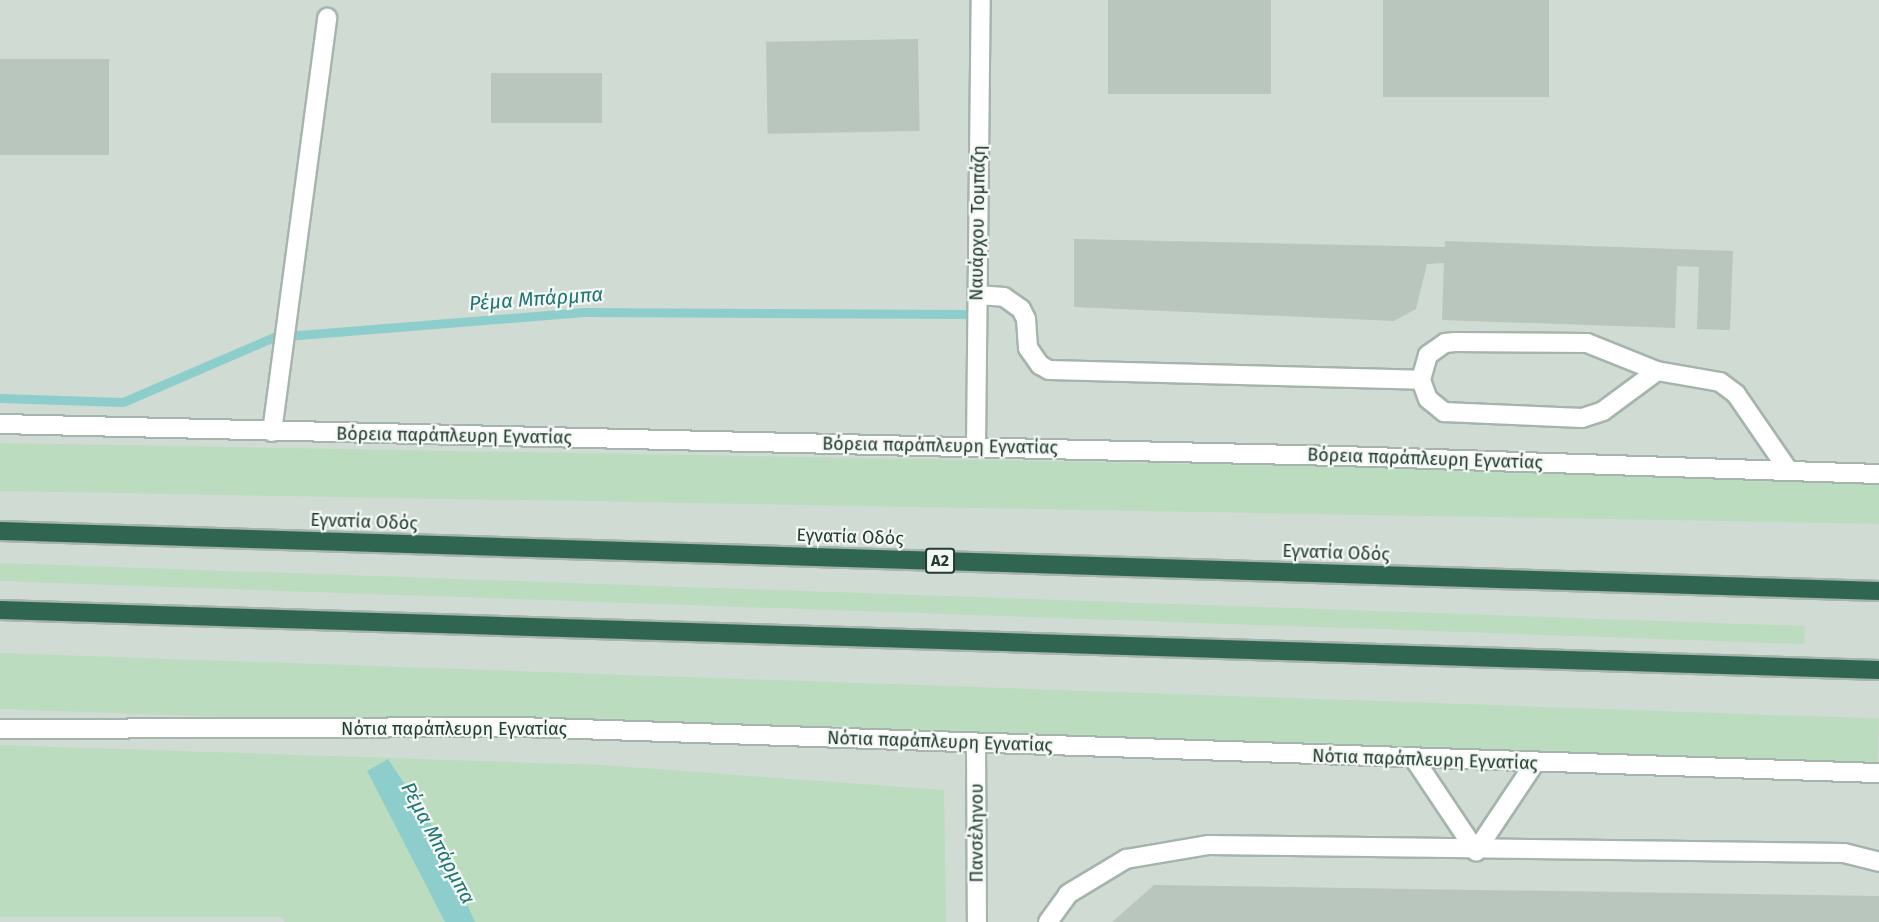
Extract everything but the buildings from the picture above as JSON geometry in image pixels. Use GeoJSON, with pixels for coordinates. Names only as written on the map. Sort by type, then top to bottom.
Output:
{"type":"FeatureCollection","features":[{"type":"Feature","properties":{"kind":"highway","name":"Εγνατία Οδός"},"geometry":{"type":"LineString","coordinates":[[0,531],[1879,591]]}},
{"type":"Feature","properties":{"kind":"highway"},"geometry":{"type":"LineString","coordinates":[[0,610],[1879,670]]}},
{"type":"Feature","properties":{"kind":"street","name":"Ναυάρχου Τομπάζη"},"geometry":{"type":"LineString","coordinates":[[976,447],[981,0]]}},
{"type":"Feature","properties":{"kind":"street"},"geometry":{"type":"LineString","coordinates":[[272,432],[327,18]]}},
{"type":"Feature","properties":{"kind":"street"},"geometry":{"type":"LineString","coordinates":[[977,295],[1004,297],[1021,309],[1026,319],[1028,348],[1040,365],[1049,370],[1421,380]]}},
{"type":"Feature","properties":{"kind":"street"},"geometry":{"type":"LineString","coordinates":[[1657,371],[1603,411],[1582,418],[1444,412],[1428,399],[1421,380],[1428,355],[1444,343],[1587,343],[1657,371],[1714,380],[1732,389],[1790,471]]}},
{"type":"Feature","properties":{"kind":"street","name":"Βόρεια παράπλευρη Εγνατίας"},"geometry":{"type":"LineString","coordinates":[[0,424],[976,447],[1879,474]]}},
{"type":"Feature","properties":{"kind":"street","name":"Νότια παράπλευρη Εγνατίας"},"geometry":{"type":"LineString","coordinates":[[0,729],[519,728],[1534,764],[1879,773]]}},
{"type":"Feature","properties":{"kind":"street","name":"Πανσέληνου"},"geometry":{"type":"LineString","coordinates":[[976,743],[977,922]]}},
{"type":"Feature","properties":{"kind":"street"},"geometry":{"type":"LineString","coordinates":[[1415,760],[1476,851]]}},
{"type":"Feature","properties":{"kind":"street"},"geometry":{"type":"LineString","coordinates":[[1476,851],[1534,764]]}},
{"type":"Feature","properties":{"kind":"street"},"geometry":{"type":"LineString","coordinates":[[1048,922],[1068,894],[1120,862],[1148,853],[1209,845],[1476,851],[1844,853],[1879,862]]}},
{"type":"Feature","properties":{"kind":"shaded area"},"geometry":{"type":"Polygon","coordinates":[[[0,0],[1879,0],[1879,922],[0,922],[0,0]]]}},
{"type":"Feature","properties":{"kind":"green space"},"geometry":{"type":"Polygon","coordinates":[[[0,443],[1879,476],[1879,524],[0,491],[0,443]]]}},
{"type":"Feature","properties":{"kind":"green space"},"geometry":{"type":"Polygon","coordinates":[[[0,563],[1805,626],[1804,644],[0,581],[0,563]]]}},
{"type":"Feature","properties":{"kind":"green space"},"geometry":{"type":"Polygon","coordinates":[[[0,653],[1879,719],[1877,775],[0,709],[0,653]]]}},
{"type":"Feature","properties":{"kind":"green space"},"geometry":{"type":"Polygon","coordinates":[[[0,745],[601,765],[944,790],[946,922],[284,922],[283,917],[0,917],[0,745]]]}},
{"type":"Feature","properties":{"kind":"water"},"geometry":{"type":"Polygon","coordinates":[[[388,759],[430,822],[475,922],[445,922],[367,771],[388,759]]]}},
{"type":"Feature","properties":{"kind":"waterway","name":"Ρέμα Μπάρμπα"},"geometry":{"type":"LineString","coordinates":[[0,398],[123,402],[274,337],[584,312],[966,314]]}}]}
